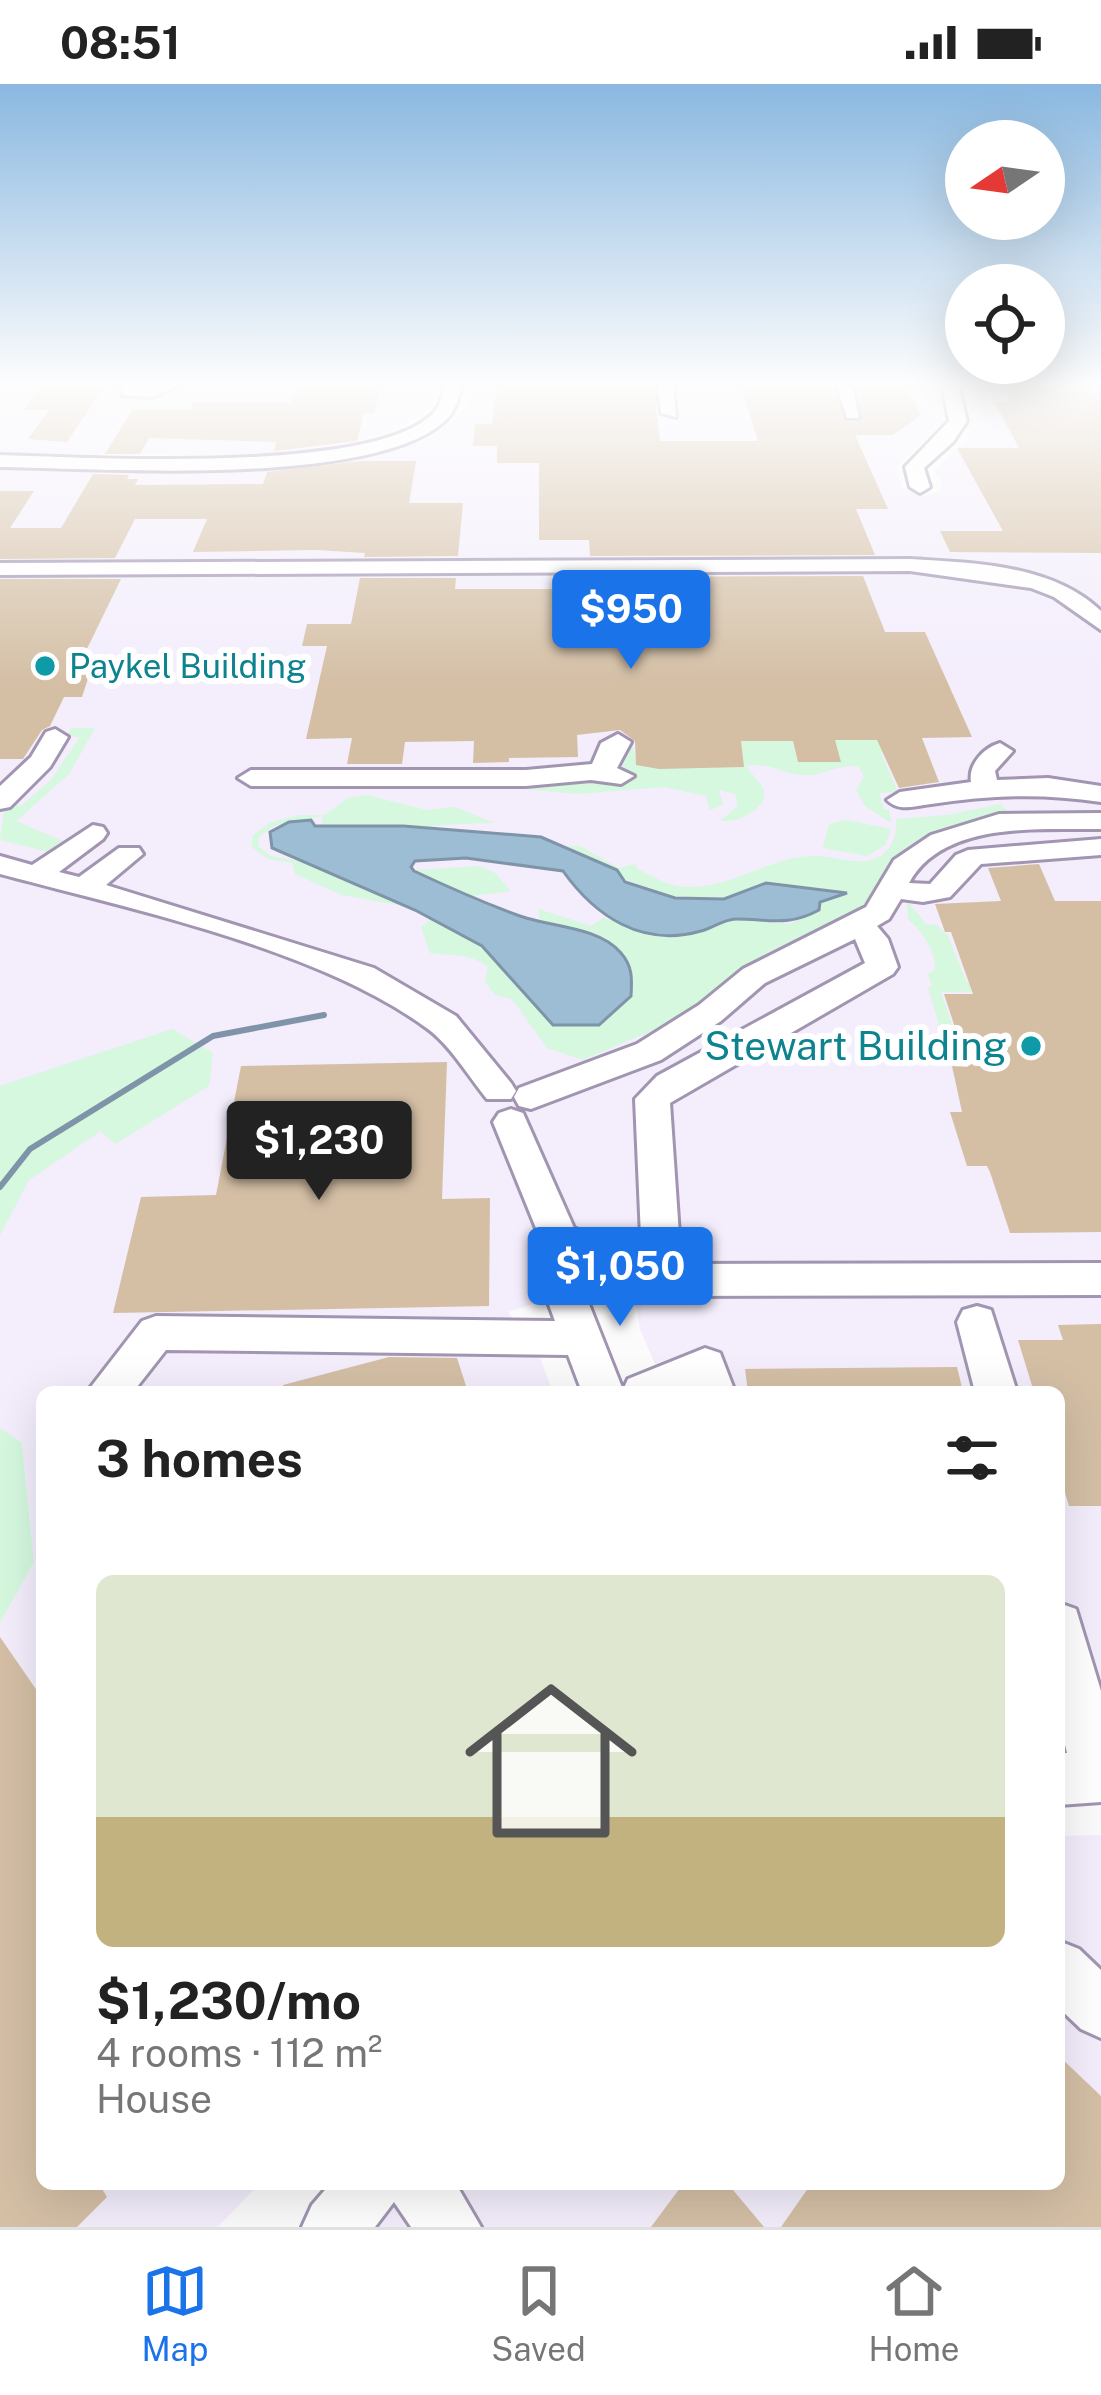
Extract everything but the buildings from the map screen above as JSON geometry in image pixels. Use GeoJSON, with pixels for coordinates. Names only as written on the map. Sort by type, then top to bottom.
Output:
{"type":"FeatureCollection","features":[{"type":"Feature","properties":{"kind":"street"},"geometry":{"type":"LineString","coordinates":[[0,568],[910,565],[1041,585],[1073,598],[1101,622]]}},
{"type":"Feature","properties":{"kind":"street"},"geometry":{"type":"LineString","coordinates":[[0,801],[41,761],[55,737]]}},
{"type":"Feature","properties":{"kind":"street"},"geometry":{"type":"LineString","coordinates":[[251,778],[612,775],[610,748],[618,742]]}},
{"type":"Feature","properties":{"kind":"street"},"geometry":{"type":"LineString","coordinates":[[985,788],[982,770],[1000,752]]}},
{"type":"Feature","properties":{"kind":"street"},"geometry":{"type":"LineString","coordinates":[[900,800],[985,788],[1048,786],[1101,794]]}},
{"type":"Feature","properties":{"kind":"street"},"geometry":{"type":"LineString","coordinates":[[514,1104],[649,1052],[710,1013],[754,976],[878,913],[890,888],[917,854],[999,822],[1101,820]]}},
{"type":"Feature","properties":{"kind":"street"},"geometry":{"type":"LineString","coordinates":[[39,873],[93,833]]}},
{"type":"Feature","properties":{"kind":"street"},"geometry":{"type":"LineString","coordinates":[[890,888],[937,892],[946,888],[963,863],[980,855],[1036,856],[1101,848]]}},
{"type":"Feature","properties":{"kind":"street"},"geometry":{"type":"LineString","coordinates":[[86,886],[129,854]]}},
{"type":"Feature","properties":{"kind":"street"},"geometry":{"type":"LineString","coordinates":[[0,865],[86,886],[363,975],[444,1024],[514,1104],[560,1238],[565,1294],[601,1386]]}},
{"type":"Feature","properties":{"kind":"street"},"geometry":{"type":"LineString","coordinates":[[662,1280],[652,1099],[688,1073],[882,967],[873,939],[858,925]]}},
{"type":"Feature","properties":{"kind":"street"},"geometry":{"type":"LineString","coordinates":[[560,1238],[628,1273],[662,1280],[1101,1279]]}},
{"type":"Feature","properties":{"kind":"street"},"geometry":{"type":"LineString","coordinates":[[977,1322],[994,1386]]}},
{"type":"Feature","properties":{"kind":"street"},"geometry":{"type":"LineString","coordinates":[[113,1386],[156,1333],[582,1339]]}},
{"type":"Feature","properties":{"kind":"street"},"geometry":{"type":"LineString","coordinates":[[657,1386],[705,1365],[712,1386]]}},
{"type":"Feature","properties":{"kind":"street"},"geometry":{"type":"LineString","coordinates":[[1065,1660],[1086,1777]]}},
{"type":"Feature","properties":{"kind":"street"},"geometry":{"type":"LineString","coordinates":[[1065,1975],[1101,2009]]}},
{"type":"Feature","properties":{"kind":"street"},"geometry":{"type":"LineString","coordinates":[[334,2227],[366,2190]]}},
{"type":"Feature","properties":{"kind":"street"},"geometry":{"type":"LineString","coordinates":[[422,2190],[449,2227]]}},
{"type":"Feature","properties":{"kind":"shaded area"},"geometry":{"type":"Polygon","coordinates":[[[0,484],[901,484],[924,496],[940,491],[941,484],[1101,484],[1101,1706],[1065,1707],[1065,1386],[664,1386],[640,1329],[637,1308],[624,1288],[589,1296],[565,1294],[508,1312],[537,1350],[551,1386],[36,1386],[36,2190],[253,2190],[218,2227],[0,2227],[0,1623],[34,1562],[22,1443],[0,1428],[0,484]]]}},
{"type":"Feature","properties":{"kind":"shaded area"},"geometry":{"type":"Polygon","coordinates":[[[1101,1835],[1101,2227],[370,2227],[400,2190],[1065,2190],[1065,1836],[1101,1835]]]}},
{"type":"Feature","properties":{"kind":"green space"},"geometry":{"type":"Polygon","coordinates":[[[71,728],[95,728],[69,774],[16,821],[67,843],[54,853],[0,840],[5,803],[21,806],[51,780],[80,737],[68,736],[71,728]]]}},
{"type":"Feature","properties":{"kind":"green space"},"geometry":{"type":"Polygon","coordinates":[[[835,740],[881,740],[885,752],[881,753],[898,792],[879,793],[891,823],[865,806],[856,790],[864,777],[859,767],[852,766],[803,775],[746,766],[764,789],[764,800],[750,814],[727,821],[720,821],[738,806],[735,794],[719,790],[723,805],[710,810],[706,796],[664,787],[577,794],[475,784],[629,774],[615,758],[622,744],[633,743],[636,765],[658,765],[728,741],[793,741],[798,762],[840,762],[835,740]]]}},
{"type":"Feature","properties":{"kind":"green space"},"geometry":{"type":"Polygon","coordinates":[[[367,795],[427,810],[455,807],[494,823],[343,828],[322,826],[323,816],[274,826],[259,837],[258,846],[270,856],[311,863],[409,907],[342,895],[295,874],[292,863],[268,859],[252,847],[252,836],[269,823],[324,815],[348,798],[367,795]]]}},
{"type":"Feature","properties":{"kind":"green space"},"geometry":{"type":"Polygon","coordinates":[[[1001,804],[1010,815],[940,831],[904,853],[875,888],[864,912],[771,950],[675,1021],[583,1060],[547,1048],[512,999],[495,995],[485,981],[488,967],[468,957],[430,953],[421,927],[432,918],[482,946],[553,1025],[601,939],[540,921],[538,909],[591,926],[603,918],[673,934],[699,932],[731,918],[789,924],[819,911],[819,902],[837,899],[831,890],[776,884],[722,899],[679,899],[640,886],[566,846],[580,846],[619,868],[636,864],[637,869],[674,885],[705,886],[797,858],[870,860],[890,846],[896,819],[1001,804]]]}},
{"type":"Feature","properties":{"kind":"green space"},"geometry":{"type":"Polygon","coordinates":[[[845,820],[891,829],[885,845],[867,856],[823,848],[829,824],[845,820]]]}},
{"type":"Feature","properties":{"kind":"green space"},"geometry":{"type":"Polygon","coordinates":[[[479,866],[495,873],[511,891],[471,896],[414,870],[479,866]]]}},
{"type":"Feature","properties":{"kind":"green space"},"geometry":{"type":"Polygon","coordinates":[[[907,901],[926,924],[937,925],[948,936],[967,983],[992,984],[994,991],[941,992],[958,1042],[949,1059],[928,987],[932,986],[928,974],[935,970],[933,956],[908,919],[907,901]]]}},
{"type":"Feature","properties":{"kind":"green space"},"geometry":{"type":"Polygon","coordinates":[[[172,1029],[213,1053],[209,1086],[115,1144],[101,1131],[29,1180],[0,1235],[0,1086],[172,1029]]]}},
{"type":"Feature","properties":{"kind":"green space"},"geometry":{"type":"Polygon","coordinates":[[[0,1428],[22,1443],[34,1562],[0,1623],[0,1428]]]}},
{"type":"Feature","properties":{"kind":"water"},"geometry":{"type":"Polygon","coordinates":[[[311,820],[315,826],[403,826],[541,837],[617,870],[625,882],[675,898],[724,899],[766,883],[847,893],[820,902],[819,910],[798,919],[732,919],[701,931],[659,935],[605,914],[563,871],[466,858],[415,861],[414,871],[452,889],[517,915],[587,932],[621,953],[630,968],[631,996],[599,1025],[553,1025],[482,946],[415,910],[272,848],[270,832],[289,822],[311,820]]]}},
{"type":"Feature","properties":{"kind":"waterway"},"geometry":{"type":"LineString","coordinates":[[0,1187],[30,1149],[213,1036],[324,1015]]}},
{"type":"Feature","properties":{"kind":"place","name":"Paykel Building"},"geometry":{"type":"Point","coordinates":[45,666]}},
{"type":"Feature","properties":{"kind":"place","name":"Stewart Building"},"geometry":{"type":"Point","coordinates":[1031,1046]}}]}
